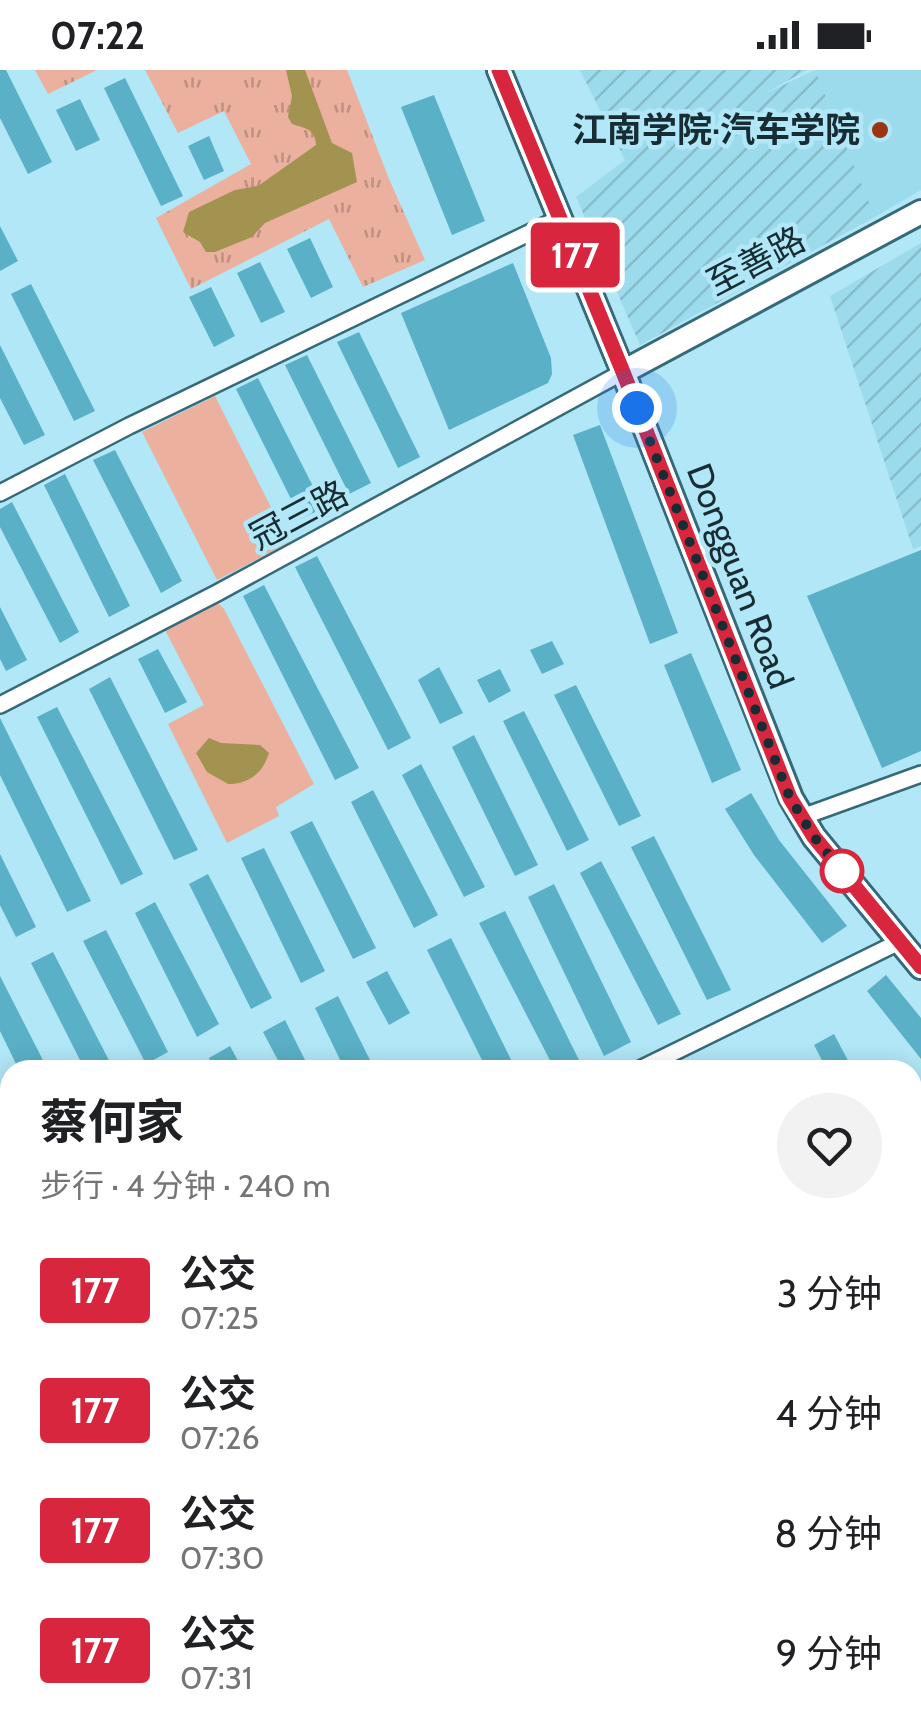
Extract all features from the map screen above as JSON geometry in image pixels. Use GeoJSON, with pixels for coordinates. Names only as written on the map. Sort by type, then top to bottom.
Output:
{"type":"FeatureCollection","features":[{"type":"Feature","properties":{"kind":"main road","name":"Dongguan Road"},"geometry":{"type":"LineString","coordinates":[[499,70],[623,372],[790,798],[814,837],[921,966]]}},
{"type":"Feature","properties":{"kind":"main road","name":"至善路"},"geometry":{"type":"LineString","coordinates":[[623,372],[921,212]]}},
{"type":"Feature","properties":{"kind":"street"},"geometry":{"type":"LineString","coordinates":[[0,493],[560,218]]}},
{"type":"Feature","properties":{"kind":"street","name":"冠三路"},"geometry":{"type":"LineString","coordinates":[[0,705],[218,593],[623,372]]}},
{"type":"Feature","properties":{"kind":"street"},"geometry":{"type":"LineString","coordinates":[[802,816],[921,775]]}},
{"type":"Feature","properties":{"kind":"street"},"geometry":{"type":"LineString","coordinates":[[658,1060],[901,941]]}},
{"type":"Feature","properties":{"kind":"shaded area"},"geometry":{"type":"Polygon","coordinates":[[[286,70],[305,70],[332,143],[352,153],[357,182],[265,223],[252,237],[206,252],[200,242],[183,232],[189,212],[235,190],[258,186],[316,145],[312,132],[292,124],[288,117],[292,96],[286,70]]]}},
{"type":"Feature","properties":{"kind":"shaded area"},"geometry":{"type":"Polygon","coordinates":[[[580,70],[807,70],[762,95],[815,70],[875,217],[640,345],[576,197],[625,160],[580,70]]]}},
{"type":"Feature","properties":{"kind":"shaded area","name":"江南学院·汽车学院"},"geometry":{"type":"Polygon","coordinates":[[[815,70],[921,70],[921,190],[875,217],[815,70]]]}},
{"type":"Feature","properties":{"kind":"shaded area"},"geometry":{"type":"Polygon","coordinates":[[[921,243],[921,546],[913,549],[830,296],[921,243]]]}},
{"type":"Feature","properties":{"kind":"shaded area"},"geometry":{"type":"Polygon","coordinates":[[[209,738],[221,743],[260,745],[269,753],[254,776],[228,784],[207,772],[196,753],[209,738]]]}},
{"type":"Feature","properties":{"kind":"green space"},"geometry":{"type":"Polygon","coordinates":[[[35,70],[97,70],[48,94],[35,70]]]}},
{"type":"Feature","properties":{"kind":"green space"},"geometry":{"type":"Polygon","coordinates":[[[145,70],[347,70],[425,260],[363,287],[329,219],[191,289],[156,218],[251,164],[224,111],[178,133],[145,70]]]}},
{"type":"Feature","properties":{"kind":"green space"},"geometry":{"type":"Polygon","coordinates":[[[215,396],[289,543],[217,580],[142,432],[215,396]]]}},
{"type":"Feature","properties":{"kind":"green space"},"geometry":{"type":"Polygon","coordinates":[[[217,602],[314,784],[276,807],[279,816],[227,843],[168,724],[204,705],[165,630],[217,602]]]}},
{"type":"Feature","properties":{"kind":"building"},"geometry":{"type":"Polygon","coordinates":[[[0,70],[6,70],[52,162],[28,174],[0,118],[0,70]]]}},
{"type":"Feature","properties":{"kind":"building"},"geometry":{"type":"Polygon","coordinates":[[[125,78],[183,196],[161,206],[104,88],[125,78]]]}},
{"type":"Feature","properties":{"kind":"building"},"geometry":{"type":"Polygon","coordinates":[[[434,95],[485,221],[452,235],[401,107],[434,95]]]}},
{"type":"Feature","properties":{"kind":"building"},"geometry":{"type":"Polygon","coordinates":[[[80,99],[100,140],[76,151],[56,110],[80,99]]]}},
{"type":"Feature","properties":{"kind":"building"},"geometry":{"type":"Polygon","coordinates":[[[209,136],[224,171],[204,180],[188,146],[209,136]]]}},
{"type":"Feature","properties":{"kind":"building"},"geometry":{"type":"Polygon","coordinates":[[[0,226],[18,261],[0,271],[0,226]]]}},
{"type":"Feature","properties":{"kind":"building"},"geometry":{"type":"Polygon","coordinates":[[[310,238],[333,287],[311,298],[287,249],[310,238]]]}},
{"type":"Feature","properties":{"kind":"building"},"geometry":{"type":"Polygon","coordinates":[[[260,262],[285,312],[261,323],[237,273],[260,262]]]}},
{"type":"Feature","properties":{"kind":"building"},"geometry":{"type":"Polygon","coordinates":[[[513,263],[551,358],[552,374],[548,383],[449,430],[401,313],[513,263]]]}},
{"type":"Feature","properties":{"kind":"building"},"geometry":{"type":"Polygon","coordinates":[[[31,284],[95,411],[74,421],[11,294],[31,284]]]}},
{"type":"Feature","properties":{"kind":"building"},"geometry":{"type":"Polygon","coordinates":[[[211,287],[235,336],[214,347],[189,297],[211,287]]]}},
{"type":"Feature","properties":{"kind":"building"},"geometry":{"type":"Polygon","coordinates":[[[359,332],[420,457],[398,468],[337,342],[359,332]]]}},
{"type":"Feature","properties":{"kind":"building"},"geometry":{"type":"Polygon","coordinates":[[[0,345],[45,435],[24,445],[0,398],[0,345]]]}},
{"type":"Feature","properties":{"kind":"building"},"geometry":{"type":"Polygon","coordinates":[[[307,355],[371,483],[349,494],[285,365],[307,355]]]}},
{"type":"Feature","properties":{"kind":"building"},"geometry":{"type":"Polygon","coordinates":[[[258,378],[324,508],[301,519],[236,389],[258,378]]]}},
{"type":"Feature","properties":{"kind":"building"},"geometry":{"type":"Polygon","coordinates":[[[600,425],[678,633],[650,644],[573,435],[600,425]]]}},
{"type":"Feature","properties":{"kind":"building"},"geometry":{"type":"Polygon","coordinates":[[[115,450],[182,581],[161,593],[93,460],[115,450]]]}},
{"type":"Feature","properties":{"kind":"building"},"geometry":{"type":"Polygon","coordinates":[[[65,474],[130,606],[109,617],[44,485],[65,474]]]}},
{"type":"Feature","properties":{"kind":"building"},"geometry":{"type":"Polygon","coordinates":[[[12,502],[79,632],[60,643],[0,527],[0,509],[12,502]]]}},
{"type":"Feature","properties":{"kind":"building"},"geometry":{"type":"Polygon","coordinates":[[[921,550],[921,751],[882,768],[807,596],[921,550]]]}},
{"type":"Feature","properties":{"kind":"building"},"geometry":{"type":"Polygon","coordinates":[[[317,556],[411,738],[388,750],[295,567],[317,556]]]}},
{"type":"Feature","properties":{"kind":"building"},"geometry":{"type":"Polygon","coordinates":[[[264,585],[359,768],[335,780],[243,596],[264,585]]]}},
{"type":"Feature","properties":{"kind":"building"},"geometry":{"type":"Polygon","coordinates":[[[0,607],[27,660],[6,671],[0,659],[0,607]]]}},
{"type":"Feature","properties":{"kind":"building"},"geometry":{"type":"Polygon","coordinates":[[[552,641],[564,664],[542,674],[530,650],[552,641]]]}},
{"type":"Feature","properties":{"kind":"building"},"geometry":{"type":"Polygon","coordinates":[[[158,649],[187,702],[165,713],[138,659],[158,649]]]}},
{"type":"Feature","properties":{"kind":"building"},"geometry":{"type":"Polygon","coordinates":[[[691,653],[741,770],[712,783],[664,665],[691,653]]]}},
{"type":"Feature","properties":{"kind":"building"},"geometry":{"type":"Polygon","coordinates":[[[439,667],[463,713],[440,724],[418,680],[439,667]]]}},
{"type":"Feature","properties":{"kind":"building"},"geometry":{"type":"Polygon","coordinates":[[[500,669],[511,691],[489,703],[477,680],[500,669]]]}},
{"type":"Feature","properties":{"kind":"building"},"geometry":{"type":"Polygon","coordinates":[[[110,677],[198,850],[174,860],[89,689],[110,677]]]}},
{"type":"Feature","properties":{"kind":"building"},"geometry":{"type":"Polygon","coordinates":[[[576,685],[641,816],[619,826],[554,695],[576,685]]]}},
{"type":"Feature","properties":{"kind":"building"},"geometry":{"type":"Polygon","coordinates":[[[57,707],[143,874],[121,885],[37,717],[57,707]]]}},
{"type":"Feature","properties":{"kind":"building"},"geometry":{"type":"Polygon","coordinates":[[[524,711],[589,840],[567,851],[503,721],[524,711]]]}},
{"type":"Feature","properties":{"kind":"building"},"geometry":{"type":"Polygon","coordinates":[[[0,718],[91,901],[67,912],[0,775],[0,718]]]}},
{"type":"Feature","properties":{"kind":"building"},"geometry":{"type":"Polygon","coordinates":[[[474,735],[538,865],[515,876],[452,747],[474,735]]]}},
{"type":"Feature","properties":{"kind":"building"},"geometry":{"type":"Polygon","coordinates":[[[421,764],[485,887],[464,897],[402,775],[421,764]]]}},
{"type":"Feature","properties":{"kind":"building"},"geometry":{"type":"Polygon","coordinates":[[[373,790],[438,915],[414,928],[351,802],[373,790]]]}},
{"type":"Feature","properties":{"kind":"building"},"geometry":{"type":"Polygon","coordinates":[[[751,793],[779,840],[847,926],[822,943],[754,855],[725,809],[751,793]]]}},
{"type":"Feature","properties":{"kind":"building"},"geometry":{"type":"Polygon","coordinates":[[[312,821],[376,948],[353,959],[290,832],[312,821]]]}},
{"type":"Feature","properties":{"kind":"building"},"geometry":{"type":"Polygon","coordinates":[[[654,836],[731,990],[707,1000],[631,847],[654,836]]]}},
{"type":"Feature","properties":{"kind":"building"},"geometry":{"type":"Polygon","coordinates":[[[264,848],[325,971],[301,983],[241,858],[264,848]]]}},
{"type":"Feature","properties":{"kind":"building"},"geometry":{"type":"Polygon","coordinates":[[[0,854],[36,927],[16,937],[0,905],[0,854]]]}},
{"type":"Feature","properties":{"kind":"building"},"geometry":{"type":"Polygon","coordinates":[[[601,861],[681,1014],[658,1025],[580,873],[601,861]]]}},
{"type":"Feature","properties":{"kind":"building"},"geometry":{"type":"Polygon","coordinates":[[[208,874],[272,998],[251,1009],[189,884],[208,874]]]}},
{"type":"Feature","properties":{"kind":"building"},"geometry":{"type":"Polygon","coordinates":[[[554,884],[631,1042],[604,1056],[528,897],[554,884]]]}},
{"type":"Feature","properties":{"kind":"building"},"geometry":{"type":"Polygon","coordinates":[[[155,902],[219,1024],[197,1037],[135,913],[155,902]]]}},
{"type":"Feature","properties":{"kind":"building"},"geometry":{"type":"Polygon","coordinates":[[[505,911],[579,1060],[550,1060],[479,923],[505,911]]]}},
{"type":"Feature","properties":{"kind":"building"},"geometry":{"type":"Polygon","coordinates":[[[106,930],[168,1052],[144,1060],[83,941],[106,930]]]}},
{"type":"Feature","properties":{"kind":"building"},"geometry":{"type":"Polygon","coordinates":[[[451,938],[511,1060],[482,1060],[427,950],[451,938]]]}},
{"type":"Feature","properties":{"kind":"building"},"geometry":{"type":"Polygon","coordinates":[[[53,952],[109,1060],[80,1060],[31,963],[53,952]]]}},
{"type":"Feature","properties":{"kind":"building"},"geometry":{"type":"Polygon","coordinates":[[[387,971],[410,1013],[389,1025],[366,982],[387,971]]]}},
{"type":"Feature","properties":{"kind":"building"},"geometry":{"type":"Polygon","coordinates":[[[886,975],[921,1018],[921,1059],[867,991],[886,975]]]}},
{"type":"Feature","properties":{"kind":"building"},"geometry":{"type":"Polygon","coordinates":[[[0,976],[43,1060],[14,1060],[0,1031],[0,976]]]}},
{"type":"Feature","properties":{"kind":"building"},"geometry":{"type":"Polygon","coordinates":[[[338,996],[370,1060],[340,1060],[315,1008],[338,996]]]}},
{"type":"Feature","properties":{"kind":"building"},"geometry":{"type":"Polygon","coordinates":[[[285,1020],[305,1060],[278,1060],[263,1032],[285,1020]]]}},
{"type":"Feature","properties":{"kind":"building"},"geometry":{"type":"Polygon","coordinates":[[[834,1034],[848,1060],[822,1060],[814,1045],[834,1034]]]}},
{"type":"Feature","properties":{"kind":"building"},"geometry":{"type":"Polygon","coordinates":[[[230,1046],[238,1060],[210,1060],[230,1046]]]}},
{"type":"Feature","properties":{"kind":"bus line","name":"177"},"geometry":{"type":"LineString","coordinates":[[499,70],[623,372],[790,798],[814,837],[921,967]]}},
{"type":"Feature","properties":{"kind":"place","name":"江南学院·汽车学院"},"geometry":{"type":"Point","coordinates":[880,130]}},
{"type":"Feature","properties":{"kind":"route"},"geometry":{"type":"LineString","coordinates":[[637,408],[790,798],[814,837],[842,871]]}}]}
